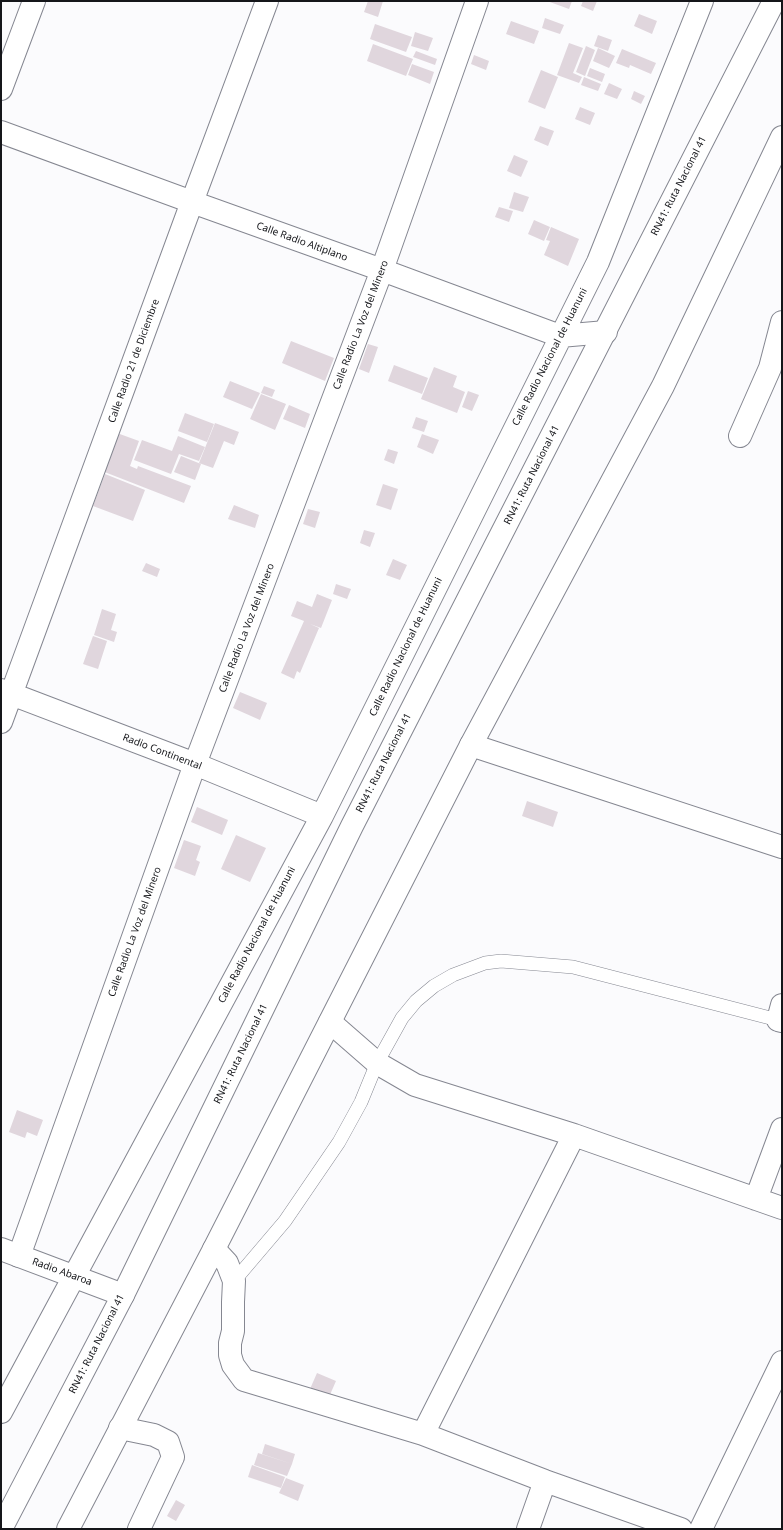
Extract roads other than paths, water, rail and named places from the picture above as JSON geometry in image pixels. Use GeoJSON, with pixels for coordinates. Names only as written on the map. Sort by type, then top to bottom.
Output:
{"type":"FeatureCollection","features":[{"type":"Feature","properties":{"kind":"street"},"geometry":{"type":"LineString","coordinates":[[1,89],[34,1]]}},
{"type":"Feature","properties":{"kind":"street","name":"Calle Radio 21 de Diciembre"},"geometry":{"type":"LineString","coordinates":[[1,722],[6,692],[267,1]]}},
{"type":"Feature","properties":{"kind":"street","name":"Calle Radio La Voz del Minero"},"geometry":{"type":"LineString","coordinates":[[10,1253],[382,270],[477,1]]}},
{"type":"Feature","properties":{"kind":"street","name":"Calle Radio Nacional de Huanuni"},"geometry":{"type":"LineString","coordinates":[[1,1412],[322,816],[598,262],[702,1]]}},
{"type":"Feature","properties":{"kind":"street","name":"RN41: Ruta Nacional 41"},"geometry":{"type":"LineString","coordinates":[[1,1529],[123,1294],[352,826],[774,1]]}},
{"type":"Feature","properties":{"kind":"street","name":"Calle Radio Altiplano"},"geometry":{"type":"LineString","coordinates":[[1,132],[560,336],[606,332]]}},
{"type":"Feature","properties":{"kind":"street"},"geometry":{"type":"LineString","coordinates":[[68,1529],[214,1249],[472,745],[663,386],[782,137]]}},
{"type":"Feature","properties":{"kind":"street"},"geometry":{"type":"LineString","coordinates":[[740,436],[770,368],[782,322]]}},
{"type":"Feature","properties":{"kind":"street","name":"Radio Continental"},"geometry":{"type":"LineString","coordinates":[[6,692],[195,764],[322,816]]}},
{"type":"Feature","properties":{"kind":"street"},"geometry":{"type":"LineString","coordinates":[[472,745],[782,847]]}},
{"type":"Feature","properties":{"kind":"street"},"geometry":{"type":"LineString","coordinates":[[330,1022],[377,1063],[415,1085],[574,1135],[782,1208]]}},
{"type":"Feature","properties":{"kind":"street"},"geometry":{"type":"LineString","coordinates":[[756,1199],[782,1129]]}},
{"type":"Feature","properties":{"kind":"street"},"geometry":{"type":"LineString","coordinates":[[423,1434],[574,1135]]}},
{"type":"Feature","properties":{"kind":"street"},"geometry":{"type":"LineString","coordinates":[[214,1249],[227,1262],[234,1281],[232,1302],[233,1331],[230,1343],[230,1355],[233,1365],[244,1380],[423,1434],[545,1481],[681,1529]]}},
{"type":"Feature","properties":{"kind":"street","name":"Radio Abaroa"},"geometry":{"type":"LineString","coordinates":[[10,1253],[123,1294]]}},
{"type":"Feature","properties":{"kind":"street"},"geometry":{"type":"LineString","coordinates":[[701,1529],[782,1362]]}},
{"type":"Feature","properties":{"kind":"street"},"geometry":{"type":"LineString","coordinates":[[120,1428],[154,1435],[168,1442],[173,1457],[139,1529]]}},
{"type":"Feature","properties":{"kind":"street"},"geometry":{"type":"LineString","coordinates":[[528,1529],[545,1481]]}},
{"type":"Feature","properties":{"kind":"lane"},"geometry":{"type":"LineString","coordinates":[[234,1281],[285,1221],[339,1142],[361,1102],[377,1063],[402,1018],[416,1001],[434,986],[453,975],[469,968],[501,961],[573,967],[781,1015]]}}]}
